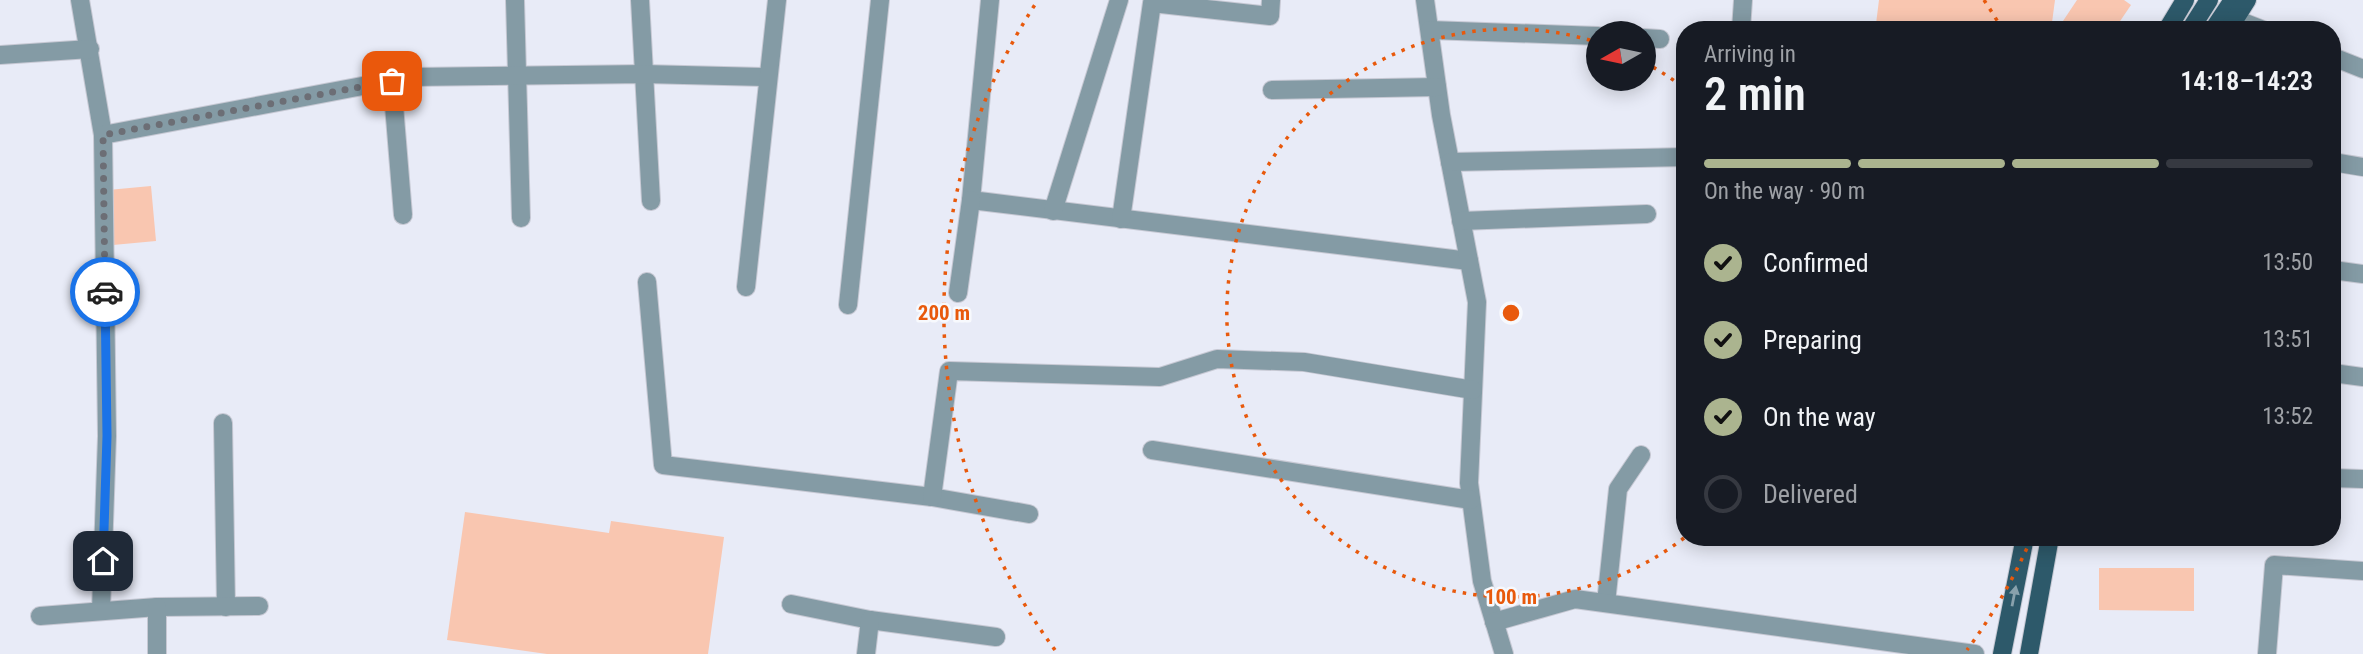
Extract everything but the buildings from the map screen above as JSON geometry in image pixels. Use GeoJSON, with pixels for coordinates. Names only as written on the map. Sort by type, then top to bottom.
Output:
{"type":"FeatureCollection","features":[{"type":"Feature","properties":{"kind":"main road"},"geometry":{"type":"LineString","coordinates":[[2172,21],[2185,0]]}},
{"type":"Feature","properties":{"kind":"main road"},"geometry":{"type":"LineString","coordinates":[[2196,21],[2209,0]]}},
{"type":"Feature","properties":{"kind":"main road"},"geometry":{"type":"LineString","coordinates":[[2219,21],[2233,0]]}},
{"type":"Feature","properties":{"kind":"main road"},"geometry":{"type":"LineString","coordinates":[[2233,21],[2247,0]]}},
{"type":"Feature","properties":{"kind":"main road"},"geometry":{"type":"LineString","coordinates":[[2002,654],[2023,546]]}},
{"type":"Feature","properties":{"kind":"main road"},"geometry":{"type":"LineString","coordinates":[[2029,654],[2048,546]]}},
{"type":"Feature","properties":{"kind":"street"},"geometry":{"type":"LineString","coordinates":[[80,0],[103,135],[107,436],[101,611]]}},
{"type":"Feature","properties":{"kind":"street"},"geometry":{"type":"LineString","coordinates":[[515,0],[521,218]]}},
{"type":"Feature","properties":{"kind":"street"},"geometry":{"type":"LineString","coordinates":[[640,0],[651,201]]}},
{"type":"Feature","properties":{"kind":"street"},"geometry":{"type":"LineString","coordinates":[[746,287],[777,0]]}},
{"type":"Feature","properties":{"kind":"street"},"geometry":{"type":"LineString","coordinates":[[848,305],[880,0]]}},
{"type":"Feature","properties":{"kind":"street"},"geometry":{"type":"LineString","coordinates":[[958,293],[971,200],[990,0]]}},
{"type":"Feature","properties":{"kind":"street"},"geometry":{"type":"LineString","coordinates":[[1053,211],[1119,0]]}},
{"type":"Feature","properties":{"kind":"street"},"geometry":{"type":"LineString","coordinates":[[1121,219],[1152,3],[1270,16],[1271,0]]}},
{"type":"Feature","properties":{"kind":"street"},"geometry":{"type":"LineString","coordinates":[[1425,0],[1437,87],[1477,303],[1469,483],[1482,581],[1504,654]]}},
{"type":"Feature","properties":{"kind":"street"},"geometry":{"type":"LineString","coordinates":[[1742,21],[1743,0]]}},
{"type":"Feature","properties":{"kind":"street"},"geometry":{"type":"LineString","coordinates":[[1430,30],[1586,36]]}},
{"type":"Feature","properties":{"kind":"street"},"geometry":{"type":"LineString","coordinates":[[0,55],[90,49]]}},
{"type":"Feature","properties":{"kind":"street"},"geometry":{"type":"LineString","coordinates":[[2341,60],[2363,69]]}},
{"type":"Feature","properties":{"kind":"street"},"geometry":{"type":"LineString","coordinates":[[103,135],[410,77],[644,74],[768,77]]}},
{"type":"Feature","properties":{"kind":"street"},"geometry":{"type":"LineString","coordinates":[[392,81],[403,215]]}},
{"type":"Feature","properties":{"kind":"street"},"geometry":{"type":"LineString","coordinates":[[1272,90],[1437,87]]}},
{"type":"Feature","properties":{"kind":"street"},"geometry":{"type":"LineString","coordinates":[[1450,162],[1676,157]]}},
{"type":"Feature","properties":{"kind":"street"},"geometry":{"type":"LineString","coordinates":[[2341,163],[2363,167]]}},
{"type":"Feature","properties":{"kind":"street"},"geometry":{"type":"LineString","coordinates":[[971,200],[1469,261]]}},
{"type":"Feature","properties":{"kind":"street"},"geometry":{"type":"LineString","coordinates":[[1461,221],[1647,214]]}},
{"type":"Feature","properties":{"kind":"street"},"geometry":{"type":"LineString","coordinates":[[2341,271],[2363,274]]}},
{"type":"Feature","properties":{"kind":"street"},"geometry":{"type":"LineString","coordinates":[[647,282],[663,465],[932,497],[1029,514]]}},
{"type":"Feature","properties":{"kind":"street"},"geometry":{"type":"LineString","coordinates":[[932,497],[949,371],[1160,377],[1217,359],[1304,362],[1473,390]]}},
{"type":"Feature","properties":{"kind":"street"},"geometry":{"type":"LineString","coordinates":[[2341,374],[2363,377]]}},
{"type":"Feature","properties":{"kind":"street"},"geometry":{"type":"LineString","coordinates":[[223,424],[226,607]]}},
{"type":"Feature","properties":{"kind":"street"},"geometry":{"type":"LineString","coordinates":[[1152,450],[1471,500]]}},
{"type":"Feature","properties":{"kind":"street"},"geometry":{"type":"LineString","coordinates":[[1606,603],[1618,489],[1641,455]]}},
{"type":"Feature","properties":{"kind":"street"},"geometry":{"type":"LineString","coordinates":[[2341,478],[2363,479]]}},
{"type":"Feature","properties":{"kind":"street"},"geometry":{"type":"LineString","coordinates":[[2267,654],[2274,565],[2363,571]]}},
{"type":"Feature","properties":{"kind":"street"},"geometry":{"type":"LineString","coordinates":[[1494,622],[1575,599],[1975,654]]}},
{"type":"Feature","properties":{"kind":"street"},"geometry":{"type":"LineString","coordinates":[[791,604],[870,620],[996,637]]}},
{"type":"Feature","properties":{"kind":"street"},"geometry":{"type":"LineString","coordinates":[[40,616],[157,607],[259,606]]}},
{"type":"Feature","properties":{"kind":"street"},"geometry":{"type":"LineString","coordinates":[[157,607],[157,654]]}},
{"type":"Feature","properties":{"kind":"street"},"geometry":{"type":"LineString","coordinates":[[866,654],[870,620]]}},
{"type":"Feature","properties":{"kind":"way so far"},"geometry":{"type":"LineString","coordinates":[[105,292],[103,135],[392,81]]}},
{"type":"Feature","properties":{"kind":"route"},"geometry":{"type":"LineString","coordinates":[[103,561],[107,436],[105,292]]}}]}
